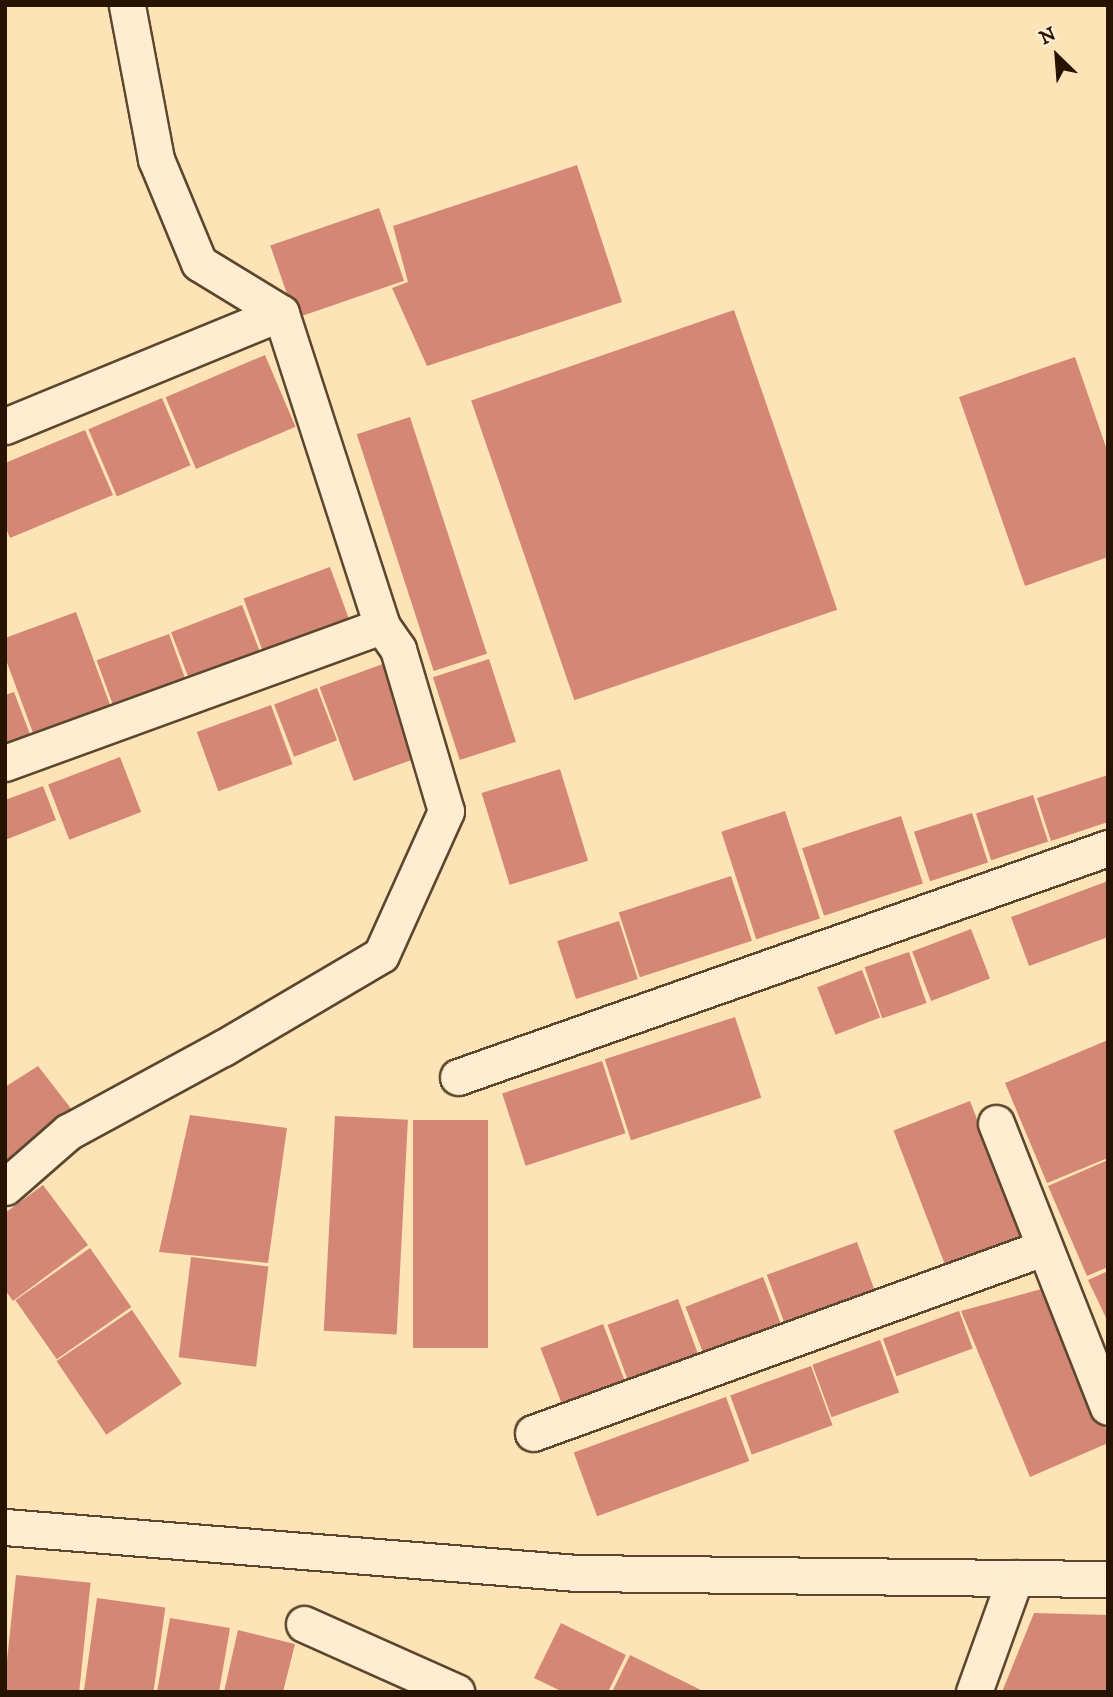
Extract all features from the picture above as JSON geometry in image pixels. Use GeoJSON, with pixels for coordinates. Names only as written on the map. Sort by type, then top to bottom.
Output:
{"type":"FeatureCollection","features":[{"type":"Feature","properties":{"kind":"street"},"geometry":{"type":"LineString","coordinates":[[5,1187],[68,1132],[223,1048],[381,954],[446,811],[398,649],[382,626],[281,313],[199,263],[156,159],[127,5]]}},
{"type":"Feature","properties":{"kind":"street"},"geometry":{"type":"LineString","coordinates":[[5,426],[281,313]]}},
{"type":"Feature","properties":{"kind":"street"},"geometry":{"type":"LineString","coordinates":[[5,763],[382,626]]}},
{"type":"Feature","properties":{"kind":"street"},"geometry":{"type":"LineString","coordinates":[[458,1077],[1108,848]]}},
{"type":"Feature","properties":{"kind":"street"},"geometry":{"type":"LineString","coordinates":[[996,1123],[1108,1407]]}},
{"type":"Feature","properties":{"kind":"street"},"geometry":{"type":"LineString","coordinates":[[533,1433],[1044,1248]]}},
{"type":"Feature","properties":{"kind":"street"},"geometry":{"type":"LineString","coordinates":[[5,1527],[577,1573],[1108,1579]]}},
{"type":"Feature","properties":{"kind":"street"},"geometry":{"type":"LineString","coordinates":[[974,1692],[1015,1578]]}},
{"type":"Feature","properties":{"kind":"street"},"geometry":{"type":"LineString","coordinates":[[304,1624],[456,1692]]}},
{"type":"Feature","properties":{"kind":"building"},"geometry":{"type":"Polygon","coordinates":[[[577,165],[622,302],[427,366],[392,288],[408,282],[393,226],[577,165]]]}},
{"type":"Feature","properties":{"kind":"building"},"geometry":{"type":"Polygon","coordinates":[[[379,208],[404,281],[295,318],[270,245],[379,208]]]}},
{"type":"Feature","properties":{"kind":"building"},"geometry":{"type":"Polygon","coordinates":[[[734,310],[837,610],[574,700],[471,401],[734,310]]]}},
{"type":"Feature","properties":{"kind":"building"},"geometry":{"type":"Polygon","coordinates":[[[265,355],[295,427],[196,469],[166,397],[265,355]]]}},
{"type":"Feature","properties":{"kind":"building"},"geometry":{"type":"Polygon","coordinates":[[[1075,357],[1108,453],[1108,557],[1025,586],[959,397],[1075,357]]]}},
{"type":"Feature","properties":{"kind":"building"},"geometry":{"type":"Polygon","coordinates":[[[162,398],[191,465],[117,496],[88,429],[162,398]]]}},
{"type":"Feature","properties":{"kind":"building"},"geometry":{"type":"Polygon","coordinates":[[[410,417],[487,654],[434,671],[357,434],[410,417]]]}},
{"type":"Feature","properties":{"kind":"building"},"geometry":{"type":"Polygon","coordinates":[[[85,430],[113,495],[10,538],[5,526],[5,463],[85,430]]]}},
{"type":"Feature","properties":{"kind":"building"},"geometry":{"type":"Polygon","coordinates":[[[330,567],[352,626],[265,658],[244,598],[330,567]]]}},
{"type":"Feature","properties":{"kind":"building"},"geometry":{"type":"Polygon","coordinates":[[[242,605],[262,658],[191,685],[171,632],[242,605]]]}},
{"type":"Feature","properties":{"kind":"building"},"geometry":{"type":"Polygon","coordinates":[[[76,612],[113,713],[36,741],[5,657],[5,638],[76,612]]]}},
{"type":"Feature","properties":{"kind":"building"},"geometry":{"type":"Polygon","coordinates":[[[169,634],[187,685],[115,711],[97,660],[169,634]]]}},
{"type":"Feature","properties":{"kind":"building"},"geometry":{"type":"Polygon","coordinates":[[[489,659],[516,742],[460,760],[433,677],[489,659]]]}},
{"type":"Feature","properties":{"kind":"building"},"geometry":{"type":"Polygon","coordinates":[[[391,661],[425,755],[354,781],[320,687],[391,661]]]}},
{"type":"Feature","properties":{"kind":"building"},"geometry":{"type":"Polygon","coordinates":[[[317,688],[337,740],[294,757],[274,704],[317,688]]]}},
{"type":"Feature","properties":{"kind":"building"},"geometry":{"type":"Polygon","coordinates":[[[14,692],[33,742],[5,752],[5,695],[14,692]]]}},
{"type":"Feature","properties":{"kind":"building"},"geometry":{"type":"Polygon","coordinates":[[[271,705],[293,764],[218,791],[197,732],[271,705]]]}},
{"type":"Feature","properties":{"kind":"building"},"geometry":{"type":"Polygon","coordinates":[[[120,757],[141,812],[69,840],[48,785],[120,757]]]}},
{"type":"Feature","properties":{"kind":"building"},"geometry":{"type":"Polygon","coordinates":[[[560,769],[588,861],[510,885],[482,793],[560,769]]]}},
{"type":"Feature","properties":{"kind":"building"},"geometry":{"type":"Polygon","coordinates":[[[1108,775],[1108,822],[1051,841],[1037,798],[1108,775]]]}},
{"type":"Feature","properties":{"kind":"building"},"geometry":{"type":"Polygon","coordinates":[[[43,786],[56,820],[5,840],[5,800],[43,786]]]}},
{"type":"Feature","properties":{"kind":"building"},"geometry":{"type":"Polygon","coordinates":[[[1033,795],[1048,842],[991,860],[976,814],[1033,795]]]}},
{"type":"Feature","properties":{"kind":"building"},"geometry":{"type":"Polygon","coordinates":[[[785,811],[820,918],[756,939],[721,832],[785,811]]]}},
{"type":"Feature","properties":{"kind":"building"},"geometry":{"type":"Polygon","coordinates":[[[972,813],[988,862],[930,881],[914,832],[972,813]]]}},
{"type":"Feature","properties":{"kind":"building"},"geometry":{"type":"Polygon","coordinates":[[[901,816],[923,884],[824,916],[802,848],[901,816]]]}},
{"type":"Feature","properties":{"kind":"building"},"geometry":{"type":"Polygon","coordinates":[[[731,876],[752,941],[640,977],[619,912],[731,876]]]}},
{"type":"Feature","properties":{"kind":"building"},"geometry":{"type":"Polygon","coordinates":[[[1108,881],[1108,937],[1029,966],[1011,917],[1108,881]]]}},
{"type":"Feature","properties":{"kind":"building"},"geometry":{"type":"Polygon","coordinates":[[[619,921],[638,979],[576,999],[557,941],[619,921]]]}},
{"type":"Feature","properties":{"kind":"building"},"geometry":{"type":"Polygon","coordinates":[[[971,929],[990,978],[931,1001],[912,952],[971,929]]]}},
{"type":"Feature","properties":{"kind":"building"},"geometry":{"type":"Polygon","coordinates":[[[909,952],[927,1003],[882,1018],[865,967],[909,952]]]}},
{"type":"Feature","properties":{"kind":"building"},"geometry":{"type":"Polygon","coordinates":[[[862,970],[880,1018],[835,1035],[817,987],[862,970]]]}},
{"type":"Feature","properties":{"kind":"building"},"geometry":{"type":"Polygon","coordinates":[[[735,1017],[761,1098],[631,1140],[605,1059],[735,1017]]]}},
{"type":"Feature","properties":{"kind":"building"},"geometry":{"type":"Polygon","coordinates":[[[1108,1040],[1108,1158],[1047,1183],[1005,1083],[1108,1040]]]}},
{"type":"Feature","properties":{"kind":"building"},"geometry":{"type":"Polygon","coordinates":[[[602,1061],[625,1133],[526,1166],[502,1093],[602,1061]]]}},
{"type":"Feature","properties":{"kind":"building"},"geometry":{"type":"Polygon","coordinates":[[[38,1066],[76,1115],[5,1169],[5,1087],[38,1066]]]}},
{"type":"Feature","properties":{"kind":"building"},"geometry":{"type":"Polygon","coordinates":[[[970,1101],[1025,1245],[949,1274],[893,1130],[970,1101]]]}},
{"type":"Feature","properties":{"kind":"building"},"geometry":{"type":"Polygon","coordinates":[[[190,1115],[287,1128],[268,1263],[159,1252],[190,1115]]]}},
{"type":"Feature","properties":{"kind":"building"},"geometry":{"type":"Polygon","coordinates":[[[335,1116],[408,1120],[397,1335],[324,1331],[335,1116]]]}},
{"type":"Feature","properties":{"kind":"building"},"geometry":{"type":"Polygon","coordinates":[[[413,1120],[488,1120],[488,1348],[413,1348],[413,1120]]]}},
{"type":"Feature","properties":{"kind":"building"},"geometry":{"type":"Polygon","coordinates":[[[1108,1160],[1108,1267],[1087,1276],[1048,1186],[1108,1160]]]}},
{"type":"Feature","properties":{"kind":"building"},"geometry":{"type":"Polygon","coordinates":[[[43,1185],[88,1245],[13,1301],[5,1290],[5,1213],[43,1185]]]}},
{"type":"Feature","properties":{"kind":"building"},"geometry":{"type":"Polygon","coordinates":[[[857,1242],[875,1293],[785,1326],[767,1275],[857,1242]]]}},
{"type":"Feature","properties":{"kind":"building"},"geometry":{"type":"Polygon","coordinates":[[[90,1248],[131,1307],[57,1359],[15,1300],[90,1248]]]}},
{"type":"Feature","properties":{"kind":"building"},"geometry":{"type":"Polygon","coordinates":[[[191,1257],[268,1267],[256,1367],[179,1357],[191,1257]]]}},
{"type":"Feature","properties":{"kind":"building"},"geometry":{"type":"Polygon","coordinates":[[[1108,1271],[1108,1322],[1088,1280],[1108,1271]]]}},
{"type":"Feature","properties":{"kind":"building"},"geometry":{"type":"Polygon","coordinates":[[[763,1277],[782,1326],[705,1356],[686,1307],[763,1277]]]}},
{"type":"Feature","properties":{"kind":"building"},"geometry":{"type":"Polygon","coordinates":[[[1045,1288],[1108,1434],[1108,1443],[1030,1477],[961,1311],[1045,1288]]]}},
{"type":"Feature","properties":{"kind":"building"},"geometry":{"type":"Polygon","coordinates":[[[678,1299],[700,1358],[629,1384],[608,1325],[678,1299]]]}},
{"type":"Feature","properties":{"kind":"building"},"geometry":{"type":"Polygon","coordinates":[[[132,1310],[182,1384],[106,1435],[57,1361],[132,1310]]]}},
{"type":"Feature","properties":{"kind":"building"},"geometry":{"type":"Polygon","coordinates":[[[959,1311],[973,1349],[897,1376],[883,1339],[959,1311]]]}},
{"type":"Feature","properties":{"kind":"building"},"geometry":{"type":"Polygon","coordinates":[[[603,1324],[626,1385],[564,1409],[540,1348],[603,1324]]]}},
{"type":"Feature","properties":{"kind":"building"},"geometry":{"type":"Polygon","coordinates":[[[880,1340],[899,1393],[831,1417],[812,1365],[880,1340]]]}},
{"type":"Feature","properties":{"kind":"building"},"geometry":{"type":"Polygon","coordinates":[[[811,1366],[833,1425],[752,1455],[730,1395],[811,1366]]]}},
{"type":"Feature","properties":{"kind":"building"},"geometry":{"type":"Polygon","coordinates":[[[726,1397],[749,1461],[597,1516],[574,1452],[726,1397]]]}},
{"type":"Feature","properties":{"kind":"building"},"geometry":{"type":"Polygon","coordinates":[[[16,1575],[91,1583],[79,1692],[5,1692],[16,1575]]]}},
{"type":"Feature","properties":{"kind":"building"},"geometry":{"type":"Polygon","coordinates":[[[97,1598],[165,1608],[153,1692],[84,1692],[97,1598]]]}},
{"type":"Feature","properties":{"kind":"building"},"geometry":{"type":"Polygon","coordinates":[[[1034,1613],[1108,1615],[1108,1692],[1002,1692],[1034,1613]]]}},
{"type":"Feature","properties":{"kind":"building"},"geometry":{"type":"Polygon","coordinates":[[[170,1618],[230,1628],[219,1692],[157,1692],[170,1618]]]}},
{"type":"Feature","properties":{"kind":"building"},"geometry":{"type":"Polygon","coordinates":[[[561,1623],[626,1655],[608,1692],[563,1692],[534,1678],[561,1623]]]}},
{"type":"Feature","properties":{"kind":"building"},"geometry":{"type":"Polygon","coordinates":[[[238,1630],[295,1644],[283,1692],[224,1692],[238,1630]]]}},
{"type":"Feature","properties":{"kind":"building"},"geometry":{"type":"Polygon","coordinates":[[[630,1655],[705,1692],[612,1692],[630,1655]]]}}]}
